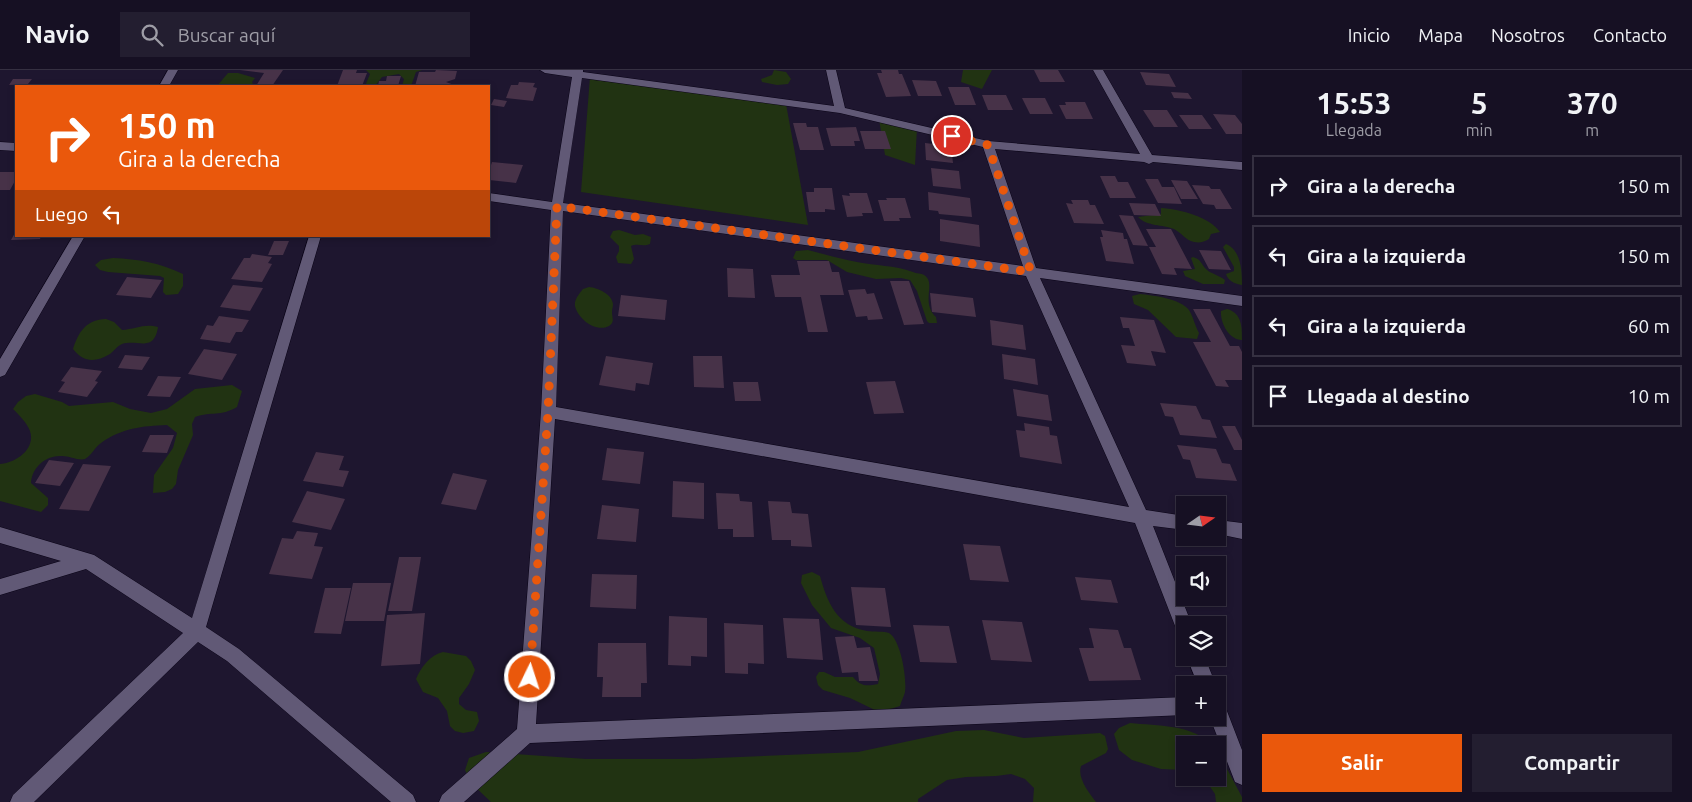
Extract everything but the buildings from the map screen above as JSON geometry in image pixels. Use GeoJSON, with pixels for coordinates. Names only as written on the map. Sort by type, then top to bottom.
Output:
{"type":"FeatureCollection","features":[{"type":"Feature","properties":{"kind":"street"},"geometry":{"type":"LineString","coordinates":[[165,85],[173,70]]}},
{"type":"Feature","properties":{"kind":"street"},"geometry":{"type":"LineString","coordinates":[[545,70],[578,72],[840,110],[988,145],[1149,160],[1242,166]]}},
{"type":"Feature","properties":{"kind":"street"},"geometry":{"type":"LineString","coordinates":[[831,70],[840,110]]}},
{"type":"Feature","properties":{"kind":"street"},"geometry":{"type":"LineString","coordinates":[[1098,70],[1149,160]]}},
{"type":"Feature","properties":{"kind":"street"},"geometry":{"type":"LineString","coordinates":[[526,734],[548,412],[557,206],[578,72]]}},
{"type":"Feature","properties":{"kind":"street"},"geometry":{"type":"LineString","coordinates":[[988,145],[1031,272],[1141,517],[1180,616]]}},
{"type":"Feature","properties":{"kind":"street"},"geometry":{"type":"LineString","coordinates":[[0,146],[15,146]]}},
{"type":"Feature","properties":{"kind":"street"},"geometry":{"type":"LineString","coordinates":[[490,197],[1242,301]]}},
{"type":"Feature","properties":{"kind":"street"},"geometry":{"type":"LineString","coordinates":[[0,371],[78,237]]}},
{"type":"Feature","properties":{"kind":"street"},"geometry":{"type":"LineString","coordinates":[[20,802],[196,632],[315,237]]}},
{"type":"Feature","properties":{"kind":"street"},"geometry":{"type":"LineString","coordinates":[[548,412],[1176,522]]}},
{"type":"Feature","properties":{"kind":"street"},"geometry":{"type":"LineString","coordinates":[[1226,528],[1242,531]]}},
{"type":"Feature","properties":{"kind":"street"},"geometry":{"type":"LineString","coordinates":[[0,535],[58,550],[88,561],[233,655],[406,802]]}},
{"type":"Feature","properties":{"kind":"street"},"geometry":{"type":"LineString","coordinates":[[0,587],[88,561]]}},
{"type":"Feature","properties":{"kind":"street"},"geometry":{"type":"LineString","coordinates":[[449,802],[526,734],[1176,706]]}},
{"type":"Feature","properties":{"kind":"street"},"geometry":{"type":"LineString","coordinates":[[1223,726],[1242,776]]}},
{"type":"Feature","properties":{"kind":"green space"},"geometry":{"type":"Polygon","coordinates":[[[366,70],[422,70],[416,72],[411,85],[402,85],[404,79],[399,74],[382,77],[376,85],[365,85],[370,74],[366,70]]]}},
{"type":"Feature","properties":{"kind":"green space"},"geometry":{"type":"Polygon","coordinates":[[[774,70],[786,72],[791,79],[788,84],[777,85],[762,82],[761,79],[772,75],[774,70]]]}},
{"type":"Feature","properties":{"kind":"green space"},"geometry":{"type":"Polygon","coordinates":[[[963,70],[992,70],[982,89],[961,82],[963,70]]]}},
{"type":"Feature","properties":{"kind":"green space"},"geometry":{"type":"Polygon","coordinates":[[[228,73],[238,73],[255,78],[252,82],[254,85],[218,85],[228,73]]]}},
{"type":"Feature","properties":{"kind":"green space"},"geometry":{"type":"Polygon","coordinates":[[[590,77],[786,104],[808,225],[581,192],[590,77]]]}},
{"type":"Feature","properties":{"kind":"green space"},"geometry":{"type":"Polygon","coordinates":[[[879,119],[917,128],[915,165],[885,155],[879,119]]]}},
{"type":"Feature","properties":{"kind":"green space"},"geometry":{"type":"Polygon","coordinates":[[[1161,208],[1185,212],[1202,218],[1220,232],[1211,234],[1209,239],[1205,241],[1194,242],[1188,240],[1174,229],[1151,224],[1138,217],[1161,214],[1161,208]]]}},
{"type":"Feature","properties":{"kind":"green space"},"geometry":{"type":"Polygon","coordinates":[[[619,230],[651,237],[650,244],[631,246],[634,259],[631,264],[618,263],[616,257],[619,246],[610,237],[613,231],[619,230]]]}},
{"type":"Feature","properties":{"kind":"green space"},"geometry":{"type":"Polygon","coordinates":[[[1226,244],[1238,256],[1242,285],[1232,282],[1226,274],[1234,271],[1234,267],[1223,247],[1226,244]]]}},
{"type":"Feature","properties":{"kind":"green space"},"geometry":{"type":"Polygon","coordinates":[[[808,250],[851,261],[899,268],[923,274],[928,278],[929,305],[936,317],[937,323],[929,323],[927,321],[917,291],[910,280],[901,278],[876,279],[847,272],[827,260],[796,260],[793,258],[796,251],[808,250]]]}},
{"type":"Feature","properties":{"kind":"green space"},"geometry":{"type":"Polygon","coordinates":[[[113,258],[149,262],[174,270],[183,274],[183,286],[178,294],[166,295],[163,292],[164,278],[160,276],[108,272],[100,270],[95,265],[101,260],[113,258]]]}},
{"type":"Feature","properties":{"kind":"green space"},"geometry":{"type":"Polygon","coordinates":[[[1191,258],[1199,260],[1208,271],[1225,280],[1224,284],[1203,284],[1185,276],[1183,271],[1195,269],[1191,258]]]}},
{"type":"Feature","properties":{"kind":"green space"},"geometry":{"type":"Polygon","coordinates":[[[589,287],[604,292],[612,300],[613,321],[609,326],[599,328],[593,326],[584,320],[577,311],[575,304],[577,297],[583,289],[589,287]]]}},
{"type":"Feature","properties":{"kind":"green space"},"geometry":{"type":"Polygon","coordinates":[[[1140,294],[1166,298],[1185,306],[1189,310],[1199,333],[1197,339],[1176,337],[1148,310],[1134,304],[1132,296],[1140,294]]]}},
{"type":"Feature","properties":{"kind":"green space"},"geometry":{"type":"Polygon","coordinates":[[[1227,309],[1236,314],[1240,321],[1242,340],[1233,337],[1226,330],[1222,321],[1221,311],[1227,309]]]}},
{"type":"Feature","properties":{"kind":"green space"},"geometry":{"type":"Polygon","coordinates":[[[106,319],[114,322],[122,330],[144,326],[158,327],[153,340],[149,342],[122,344],[110,354],[99,359],[90,360],[81,357],[73,349],[81,332],[88,324],[106,319]]]}},
{"type":"Feature","properties":{"kind":"green space"},"geometry":{"type":"Polygon","coordinates":[[[232,385],[242,391],[237,407],[226,412],[195,417],[192,424],[193,435],[178,470],[176,484],[172,489],[153,493],[154,475],[173,448],[177,433],[167,425],[158,425],[141,427],[117,434],[101,443],[85,459],[56,456],[45,460],[37,467],[31,483],[48,498],[48,505],[41,512],[0,501],[0,464],[18,458],[30,444],[29,428],[13,409],[26,396],[35,394],[69,406],[113,402],[130,409],[151,413],[167,409],[195,389],[232,385]]]}},
{"type":"Feature","properties":{"kind":"green space"},"geometry":{"type":"Polygon","coordinates":[[[812,572],[820,576],[830,604],[848,624],[867,631],[887,632],[897,643],[905,678],[905,692],[900,706],[887,710],[875,710],[850,698],[823,690],[818,685],[816,677],[819,672],[835,677],[853,677],[859,683],[867,685],[878,684],[880,674],[874,648],[860,638],[831,628],[812,605],[801,583],[802,575],[812,572]]]}},
{"type":"Feature","properties":{"kind":"green space"},"geometry":{"type":"Polygon","coordinates":[[[443,652],[466,656],[471,661],[475,670],[469,684],[459,698],[459,704],[466,710],[477,712],[479,721],[474,731],[463,733],[455,731],[450,726],[447,711],[438,698],[423,692],[416,679],[426,662],[443,652]]]}},
{"type":"Feature","properties":{"kind":"green space"},"geometry":{"type":"Polygon","coordinates":[[[1130,723],[1174,727],[1200,736],[1176,736],[1176,770],[1161,769],[1132,760],[1119,750],[1114,734],[1119,728],[1130,723]]]}},
{"type":"Feature","properties":{"kind":"green space"},"geometry":{"type":"Polygon","coordinates":[[[984,730],[1024,738],[1100,733],[1105,736],[1108,749],[1106,753],[1081,766],[1080,771],[1084,785],[1096,802],[1033,802],[1034,788],[1025,779],[1011,774],[947,780],[918,799],[918,802],[491,802],[471,783],[465,770],[469,758],[486,752],[586,759],[692,759],[858,752],[956,731],[984,730]]]}},
{"type":"Feature","properties":{"kind":"green space"},"geometry":{"type":"Polygon","coordinates":[[[1226,767],[1242,797],[1242,802],[1216,802],[1215,794],[1210,786],[1226,786],[1226,767]]]}},
{"type":"Feature","properties":{"kind":"route"},"geometry":{"type":"LineString","coordinates":[[530,677],[548,412],[557,206],[1031,272],[988,145],[952,136]]}}]}
